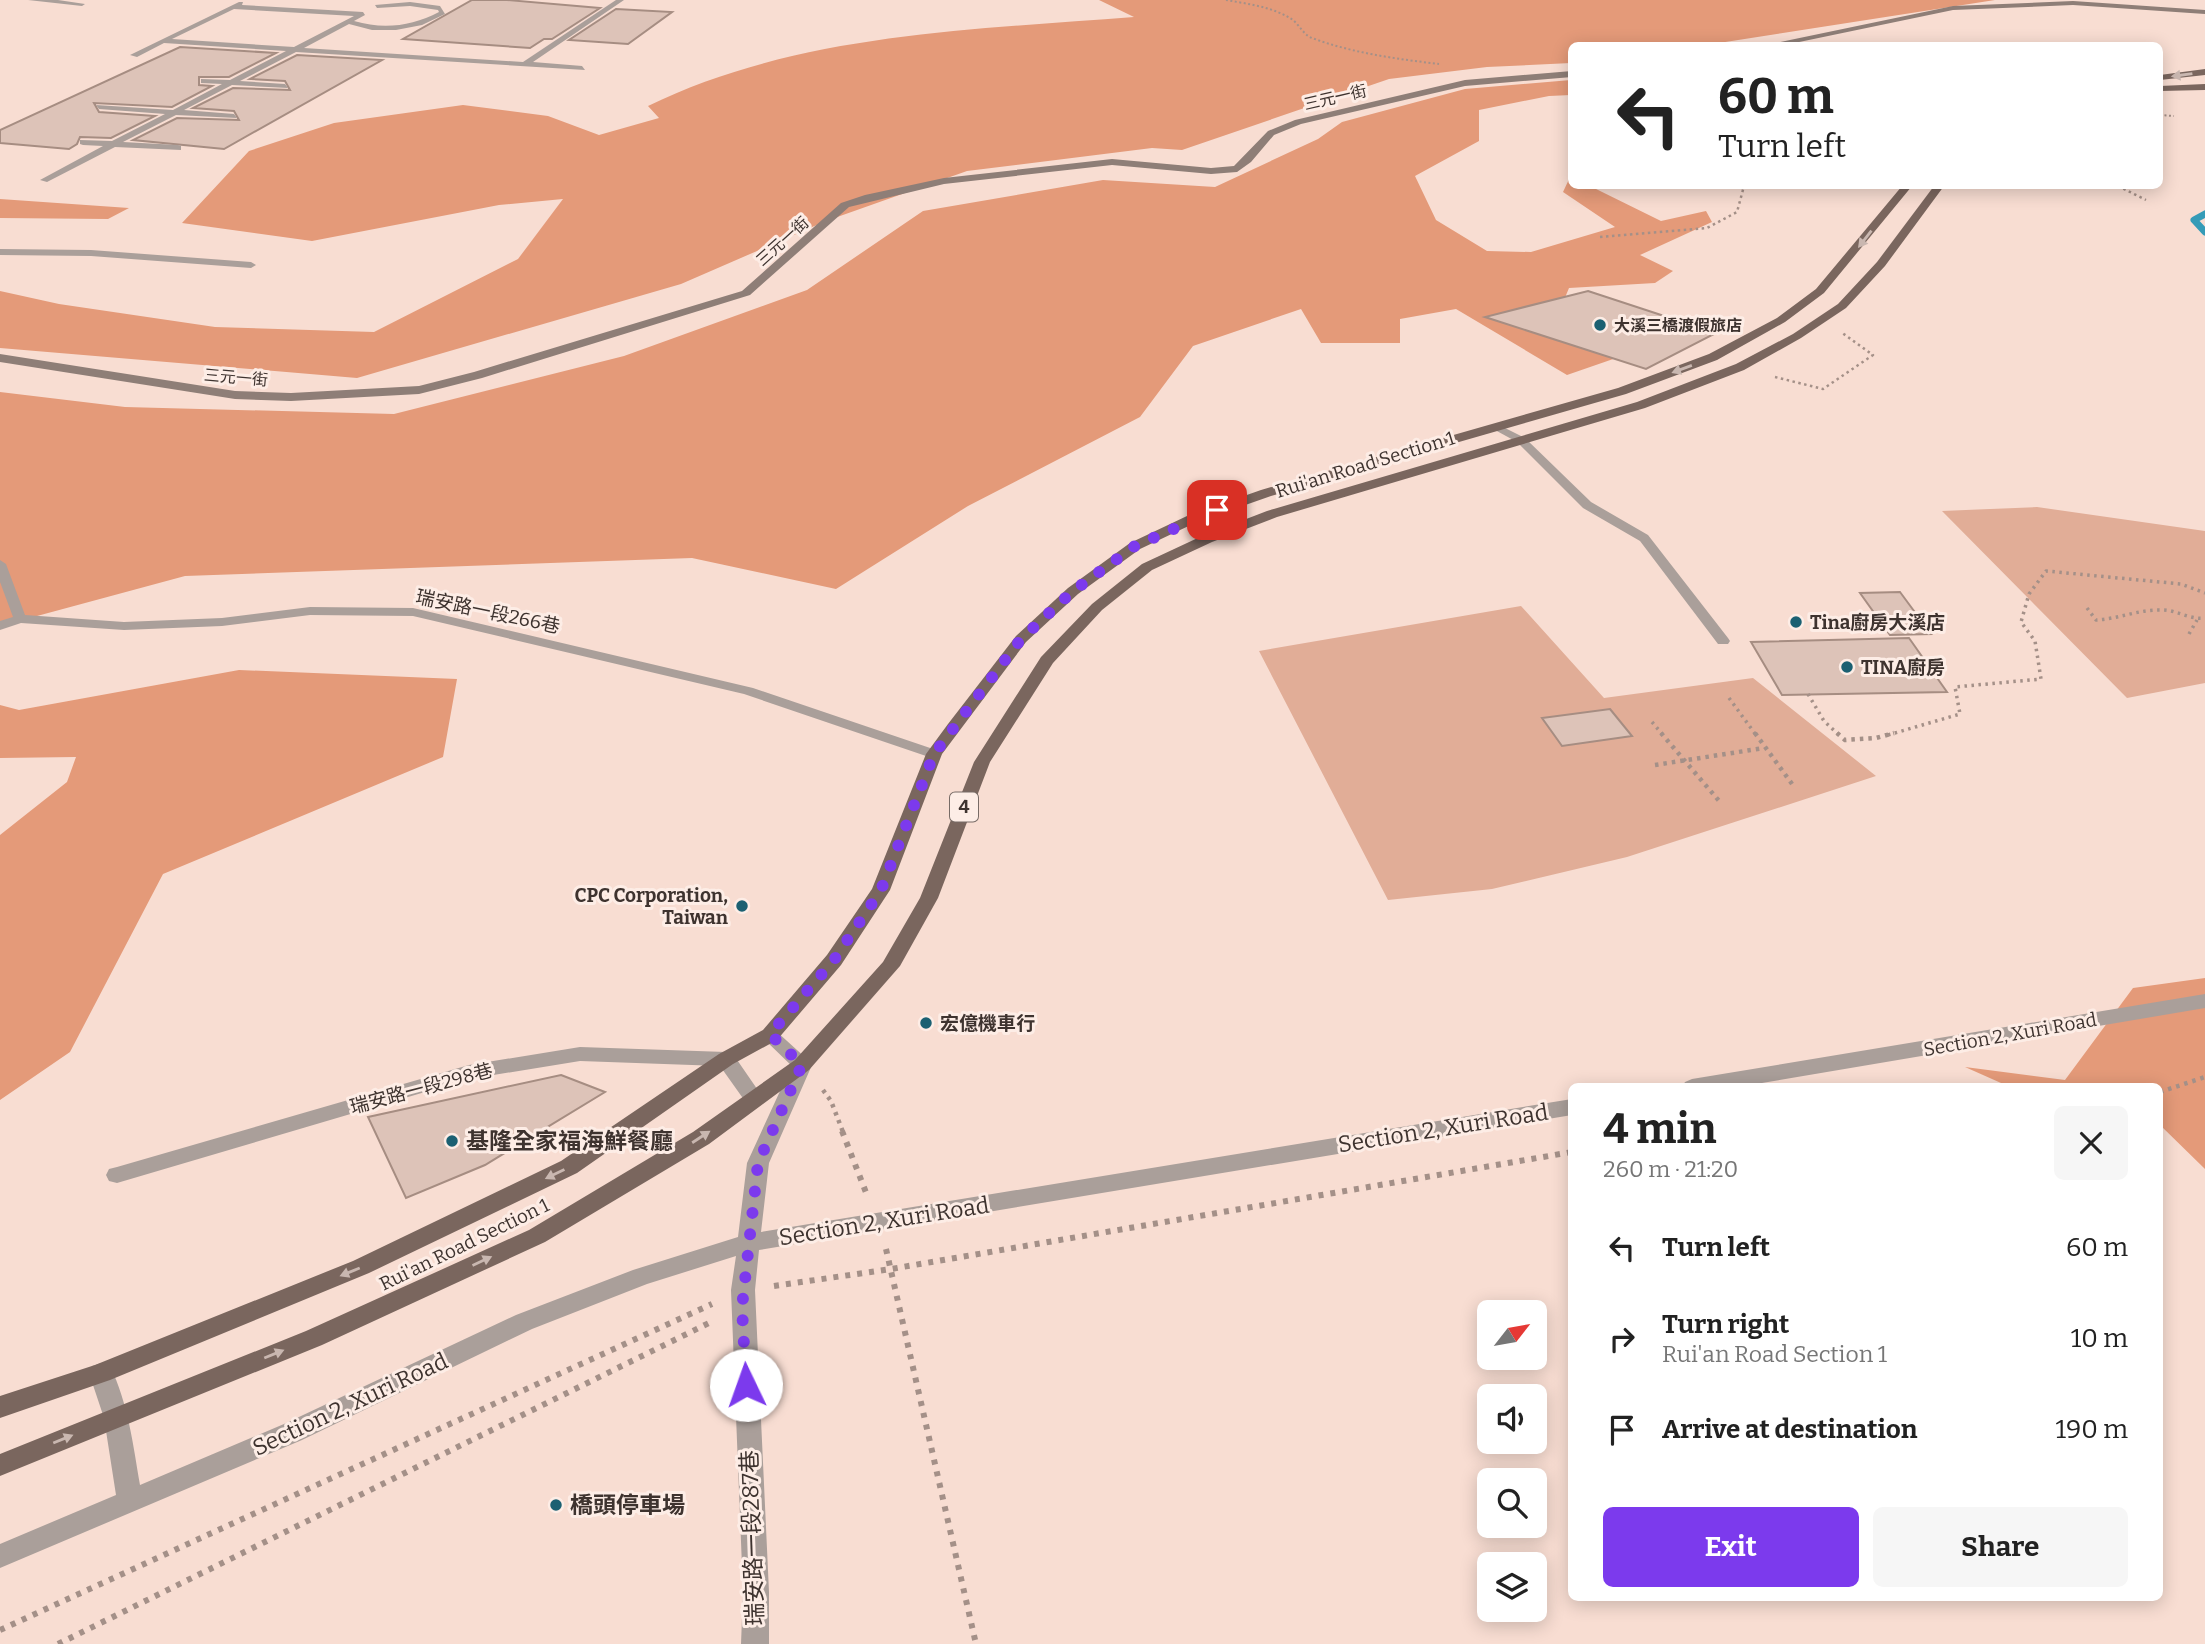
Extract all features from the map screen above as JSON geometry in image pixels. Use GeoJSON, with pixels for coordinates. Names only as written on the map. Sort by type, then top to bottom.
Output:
{"type":"FeatureCollection","features":[{"type":"Feature","properties":{"kind":"main road"},"geometry":{"type":"LineString","coordinates":[[2163,78],[2205,72]]}},
{"type":"Feature","properties":{"kind":"main road"},"geometry":{"type":"LineString","coordinates":[[2163,89],[2205,87]]}},
{"type":"Feature","properties":{"kind":"main road","name":"Rui'an Road Section 1"},"geometry":{"type":"LineString","coordinates":[[0,1407],[101,1373],[361,1267],[569,1167],[726,1059],[770,1034],[834,960],[881,890],[934,754],[1021,639],[1073,591],[1135,546],[1192,519],[1266,493],[1622,391],[1713,357],[1782,320],[1820,291],[1905,189]]}},
{"type":"Feature","properties":{"kind":"main road","name":"Rui'an Road Section 1"},"geometry":{"type":"LineString","coordinates":[[0,1465],[314,1338],[537,1236],[701,1138],[802,1065],[890,966],[929,898],[982,762],[1047,660],[1097,607],[1147,567],[1207,539],[1272,514],[1641,405],[1740,368],[1842,306],[1881,264],[1937,189]]}},
{"type":"Feature","properties":{"kind":"street"},"geometry":{"type":"LineString","coordinates":[[1785,42],[1953,8],[2074,3],[2205,12]]}},
{"type":"Feature","properties":{"kind":"street","name":"三元一街"},"geometry":{"type":"LineString","coordinates":[[0,358],[235,395],[303,396],[419,390],[478,375],[746,293],[771,274],[845,205],[864,198],[944,181],[1112,162],[1211,171],[1237,169],[1271,133],[1298,122],[1465,83],[1568,74]]}},
{"type":"Feature","properties":{"kind":"street"},"geometry":{"type":"LineString","coordinates":[[0,252],[91,253],[251,265]]}},
{"type":"Feature","properties":{"kind":"street","name":"Section 2, Xuri Road"},"geometry":{"type":"LineString","coordinates":[[1716,1083],[2205,1001]]}},
{"type":"Feature","properties":{"kind":"street","name":"瑞安路一段298巷"},"geometry":{"type":"LineString","coordinates":[[117,1175],[469,1072],[580,1054],[726,1059]]}},
{"type":"Feature","properties":{"kind":"street"},"geometry":{"type":"LineString","coordinates":[[726,1059],[754,1099]]}},
{"type":"Feature","properties":{"kind":"street","name":"瑞安路一段287巷"},"geometry":{"type":"LineString","coordinates":[[755,1644],[756,1592],[742,1307],[758,1163],[802,1065]]}},
{"type":"Feature","properties":{"kind":"street","name":"Section 2, Xuri Road"},"geometry":{"type":"LineString","coordinates":[[0,1556],[293,1432],[524,1322],[641,1278],[748,1243],[1568,1108]]}},
{"type":"Feature","properties":{"kind":"street"},"geometry":{"type":"LineString","coordinates":[[101,1373],[116,1418],[130,1502]]}},
{"type":"Feature","properties":{"kind":"lane"},"geometry":{"type":"LineString","coordinates":[[31,0],[82,4]]}},
{"type":"Feature","properties":{"kind":"lane"},"geometry":{"type":"LineString","coordinates":[[134,55],[246,0]]}},
{"type":"Feature","properties":{"kind":"lane"},"geometry":{"type":"LineString","coordinates":[[44,180],[389,0]]}},
{"type":"Feature","properties":{"kind":"lane"},"geometry":{"type":"LineString","coordinates":[[526,64],[621,0]]}},
{"type":"Feature","properties":{"kind":"lane"},"geometry":{"type":"LineString","coordinates":[[348,22],[367,29],[407,27],[424,24],[443,13],[440,8],[427,4],[377,6]]}},
{"type":"Feature","properties":{"kind":"lane"},"geometry":{"type":"LineString","coordinates":[[232,7],[363,14]]}},
{"type":"Feature","properties":{"kind":"lane"},"geometry":{"type":"LineString","coordinates":[[164,41],[582,68]]}},
{"type":"Feature","properties":{"kind":"lane"},"geometry":{"type":"LineString","coordinates":[[204,80],[285,86]]}},
{"type":"Feature","properties":{"kind":"lane"},"geometry":{"type":"LineString","coordinates":[[99,107],[234,116]]}},
{"type":"Feature","properties":{"kind":"lane"},"geometry":{"type":"LineString","coordinates":[[83,142],[178,148]]}},
{"type":"Feature","properties":{"kind":"lane"},"geometry":{"type":"LineString","coordinates":[[1499,428],[1521,440],[1587,505],[1644,538],[1723,641]]}},
{"type":"Feature","properties":{"kind":"lane"},"geometry":{"type":"LineString","coordinates":[[0,564],[20,619]]}},
{"type":"Feature","properties":{"kind":"lane","name":"瑞安路一段266巷"},"geometry":{"type":"LineString","coordinates":[[0,626],[20,619],[124,626],[222,622],[310,611],[413,612],[748,691],[934,754]]}},
{"type":"Feature","properties":{"kind":"lane"},"geometry":{"type":"LineString","coordinates":[[770,1034],[802,1065]]}},
{"type":"Feature","properties":{"kind":"path"},"geometry":{"type":"LineString","coordinates":[[1226,0],[1266,8],[1301,24],[1308,37],[1329,44]]}},
{"type":"Feature","properties":{"kind":"path"},"geometry":{"type":"LineString","coordinates":[[2163,115],[2174,116]]}},
{"type":"Feature","properties":{"kind":"path"},"geometry":{"type":"LineString","coordinates":[[1600,237],[1707,228],[1737,212],[1743,189]]}},
{"type":"Feature","properties":{"kind":"path"},"geometry":{"type":"LineString","coordinates":[[2124,189],[2146,200]]}},
{"type":"Feature","properties":{"kind":"path"},"geometry":{"type":"LineString","coordinates":[[1740,368],[1823,389],[1873,355],[1822,319]]}},
{"type":"Feature","properties":{"kind":"path"},"geometry":{"type":"LineString","coordinates":[[1808,694],[1824,722],[1845,740],[1866,739],[1960,714],[1955,687],[2041,679],[2035,641],[2021,622],[2022,608],[2031,588],[2046,571],[2181,584],[2205,593]]}},
{"type":"Feature","properties":{"kind":"path"},"geometry":{"type":"LineString","coordinates":[[2087,608],[2096,620],[2116,620],[2143,609],[2170,610],[2197,620],[2205,618]]}},
{"type":"Feature","properties":{"kind":"path"},"geometry":{"type":"LineString","coordinates":[[2189,634],[2197,620]]}},
{"type":"Feature","properties":{"kind":"path"},"geometry":{"type":"LineString","coordinates":[[1729,698],[1795,788]]}},
{"type":"Feature","properties":{"kind":"path"},"geometry":{"type":"LineString","coordinates":[[1651,722],[1720,802]]}},
{"type":"Feature","properties":{"kind":"path"},"geometry":{"type":"LineString","coordinates":[[1655,765],[1764,748]]}},
{"type":"Feature","properties":{"kind":"path"},"geometry":{"type":"LineString","coordinates":[[802,1065],[831,1101],[877,1222],[931,1439],[976,1644]]}},
{"type":"Feature","properties":{"kind":"path"},"geometry":{"type":"LineString","coordinates":[[2163,1091],[2205,1077]]}},
{"type":"Feature","properties":{"kind":"path"},"geometry":{"type":"LineString","coordinates":[[58,1644],[742,1307]]}},
{"type":"Feature","properties":{"kind":"shaded area"},"geometry":{"type":"Polygon","coordinates":[[[1099,0],[1995,0],[1725,42],[1568,42],[1568,63],[1487,67],[1389,79],[1182,150],[1152,148],[967,171],[826,221],[681,284],[357,378],[0,348],[0,291],[59,304],[215,327],[374,332],[518,259],[563,199],[499,205],[312,241],[182,223],[249,151],[334,123],[463,105],[548,116],[599,135],[659,118],[648,106],[705,82],[764,63],[825,49],[948,32],[1134,17],[1099,0]]]}},
{"type":"Feature","properties":{"kind":"shaded area"},"geometry":{"type":"Polygon","coordinates":[[[1568,80],[1568,95],[1549,96],[1479,110],[1479,141],[1415,176],[1436,220],[1487,251],[1531,252],[1615,227],[1563,192],[1568,181],[1568,189],[1596,189],[1661,221],[1706,211],[1712,222],[1640,255],[1673,271],[1655,283],[1569,288],[1564,300],[1671,339],[1567,375],[1456,309],[1400,319],[1400,343],[1321,343],[1301,309],[1193,346],[1140,417],[968,506],[836,589],[692,558],[185,576],[0,626],[0,392],[125,407],[394,414],[624,356],[807,290],[923,211],[1103,180],[1215,187],[1318,139],[1342,122],[1465,89],[1568,80]]]}},
{"type":"Feature","properties":{"kind":"shaded area"},"geometry":{"type":"Polygon","coordinates":[[[0,199],[129,208],[108,219],[0,218],[0,199]]]}},
{"type":"Feature","properties":{"kind":"shaded area"},"geometry":{"type":"Polygon","coordinates":[[[2037,507],[2205,531],[2205,683],[2127,698],[1942,511],[2037,507]]]}},
{"type":"Feature","properties":{"kind":"shaded area"},"geometry":{"type":"Polygon","coordinates":[[[1521,606],[1604,698],[1753,678],[1876,776],[1627,857],[1492,889],[1388,900],[1259,651],[1521,606]]]}},
{"type":"Feature","properties":{"kind":"shaded area"},"geometry":{"type":"Polygon","coordinates":[[[239,670],[457,679],[443,757],[163,874],[70,1052],[0,1100],[0,835],[67,782],[76,757],[0,758],[0,705],[19,710],[239,670]]]}},
{"type":"Feature","properties":{"kind":"shaded area"},"geometry":{"type":"Polygon","coordinates":[[[2205,978],[2205,1169],[2163,1128],[2163,1083],[2001,1083],[1965,1067],[2065,1080],[2133,988],[2205,978]]]}},
{"type":"Feature","properties":{"kind":"building"},"geometry":{"type":"Polygon","coordinates":[[[472,0],[507,0],[600,8],[552,39],[544,39],[530,48],[403,39],[472,0]]]}},
{"type":"Feature","properties":{"kind":"building"},"geometry":{"type":"Polygon","coordinates":[[[616,9],[672,12],[628,44],[569,40],[616,9]]]}},
{"type":"Feature","properties":{"kind":"building"},"geometry":{"type":"Polygon","coordinates":[[[180,47],[276,53],[229,77],[199,77],[199,85],[212,86],[172,107],[94,103],[99,112],[155,116],[111,138],[80,137],[77,144],[69,149],[0,143],[0,130],[180,47]]]}},
{"type":"Feature","properties":{"kind":"building"},"geometry":{"type":"Polygon","coordinates":[[[297,55],[382,60],[224,149],[133,140],[177,118],[239,120],[234,111],[193,108],[233,88],[290,90],[285,81],[250,79],[297,55]]]}},
{"type":"Feature","properties":{"kind":"building","name":"大溪三橋渡假旅店"},"geometry":{"type":"Polygon","coordinates":[[[1588,291],[1716,333],[1646,369],[1485,317],[1588,291]]]}},
{"type":"Feature","properties":{"kind":"building"},"geometry":{"type":"Polygon","coordinates":[[[1900,592],[1931,634],[1890,635],[1860,593],[1900,592]]]}},
{"type":"Feature","properties":{"kind":"building","name":"TINA廚房"},"geometry":{"type":"Polygon","coordinates":[[[1909,638],[1947,692],[1782,695],[1751,642],[1909,638]]]}},
{"type":"Feature","properties":{"kind":"building"},"geometry":{"type":"Polygon","coordinates":[[[1610,709],[1632,736],[1562,746],[1542,718],[1610,709]]]}},
{"type":"Feature","properties":{"kind":"building","name":"基隆全家福海鮮餐廳"},"geometry":{"type":"Polygon","coordinates":[[[561,1075],[605,1092],[485,1165],[406,1198],[368,1117],[561,1075]]]}},
{"type":"Feature","properties":{"kind":"waterway"},"geometry":{"type":"LineString","coordinates":[[2205,214],[2194,220],[2205,232]]}},
{"type":"Feature","properties":{"kind":"place","name":"大溪三橋渡假旅店"},"geometry":{"type":"Point","coordinates":[1600,325]}},
{"type":"Feature","properties":{"kind":"place","name":"Tina廚房大溪店"},"geometry":{"type":"Point","coordinates":[1796,622]}},
{"type":"Feature","properties":{"kind":"place","name":"TINA廚房"},"geometry":{"type":"Point","coordinates":[1847,667]}},
{"type":"Feature","properties":{"kind":"place","name":"CPC Corporation, Taiwan"},"geometry":{"type":"Point","coordinates":[742,906]}},
{"type":"Feature","properties":{"kind":"place","name":"宏億機車行"},"geometry":{"type":"Point","coordinates":[926,1023]}},
{"type":"Feature","properties":{"kind":"place","name":"基隆全家福海鮮餐廳"},"geometry":{"type":"Point","coordinates":[452,1141]}},
{"type":"Feature","properties":{"kind":"place","name":"橋頭停車場"},"geometry":{"type":"Point","coordinates":[556,1505]}},
{"type":"Feature","properties":{"kind":"route"},"geometry":{"type":"LineString","coordinates":[[746,1385],[742,1307],[758,1163],[802,1065],[770,1034],[834,960],[881,890],[934,754],[1021,639],[1073,591],[1135,546],[1217,510]]}}]}
